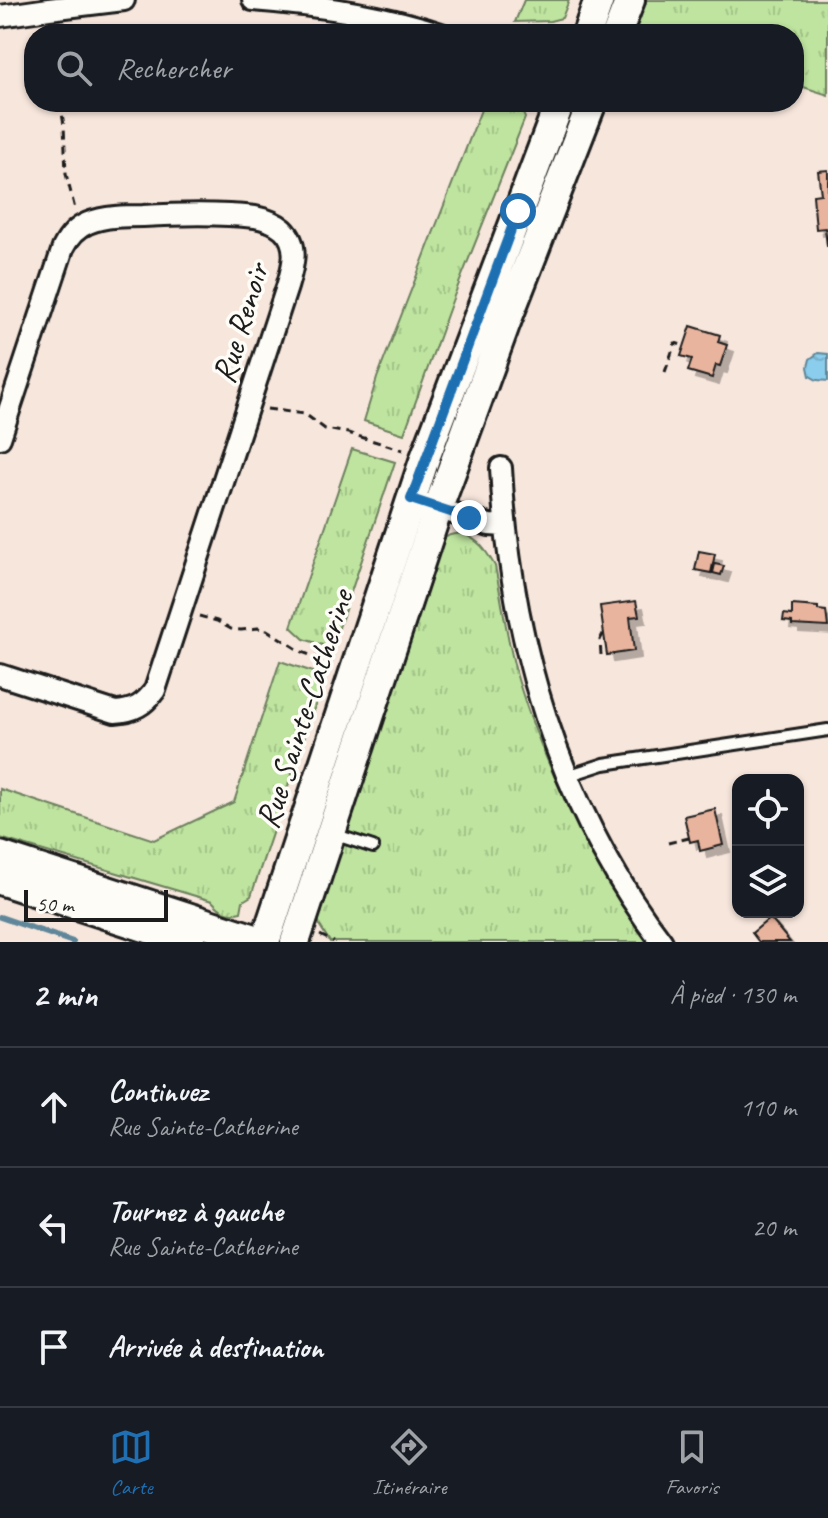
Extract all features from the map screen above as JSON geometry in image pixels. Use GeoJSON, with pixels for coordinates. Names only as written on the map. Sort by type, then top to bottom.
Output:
{"type":"FeatureCollection","features":[{"type":"Feature","properties":{"kind":"street"},"geometry":{"type":"LineString","coordinates":[[0,16],[124,0]]}},
{"type":"Feature","properties":{"kind":"street"},"geometry":{"type":"LineString","coordinates":[[253,0],[343,10],[405,24]]}},
{"type":"Feature","properties":{"kind":"street"},"geometry":{"type":"LineString","coordinates":[[591,24],[599,0]]}},
{"type":"Feature","properties":{"kind":"street"},"geometry":{"type":"LineString","coordinates":[[621,24],[630,0]]}},
{"type":"Feature","properties":{"kind":"street","name":"Rue Sainte-Catherine"},"geometry":{"type":"LineString","coordinates":[[265,942],[411,499],[556,112]]}},
{"type":"Feature","properties":{"kind":"street","name":"Rue Sainte-Catherine"},"geometry":{"type":"LineString","coordinates":[[295,942],[438,508],[588,112]]}},
{"type":"Feature","properties":{"kind":"street","name":"Rue Renoir"},"geometry":{"type":"LineString","coordinates":[[0,438],[63,248],[69,237],[82,226],[100,219],[130,216],[255,217],[276,224],[290,238],[294,258],[287,287],[155,690],[138,708],[115,712],[0,675]]}},
{"type":"Feature","properties":{"kind":"street"},"geometry":{"type":"LineString","coordinates":[[501,468],[510,568],[524,645],[538,696],[567,776],[604,852],[632,900],[662,942]]}},
{"type":"Feature","properties":{"kind":"street"},"geometry":{"type":"LineString","coordinates":[[411,499],[489,525],[505,526]]}},
{"type":"Feature","properties":{"kind":"street"},"geometry":{"type":"LineString","coordinates":[[0,856],[265,942]]}},
{"type":"Feature","properties":{"kind":"street"},"geometry":{"type":"LineString","coordinates":[[0,880],[191,942]]}},
{"type":"Feature","properties":{"kind":"lane"},"geometry":{"type":"LineString","coordinates":[[567,776],[604,764],[828,730]]}},
{"type":"Feature","properties":{"kind":"lane"},"geometry":{"type":"LineString","coordinates":[[331,833],[373,847]]}},
{"type":"Feature","properties":{"kind":"path"},"geometry":{"type":"LineString","coordinates":[[62,112],[66,174],[76,212]]}},
{"type":"Feature","properties":{"kind":"path"},"geometry":{"type":"LineString","coordinates":[[665,372],[675,343],[685,346]]}},
{"type":"Feature","properties":{"kind":"path"},"geometry":{"type":"LineString","coordinates":[[263,408],[305,414],[325,429],[407,452]]}},
{"type":"Feature","properties":{"kind":"path"},"geometry":{"type":"LineString","coordinates":[[195,614],[231,629],[267,630],[302,652],[335,664]]}},
{"type":"Feature","properties":{"kind":"path"},"geometry":{"type":"LineString","coordinates":[[601,655],[600,640],[604,632]]}},
{"type":"Feature","properties":{"kind":"path"},"geometry":{"type":"LineString","coordinates":[[668,843],[689,838]]}},
{"type":"Feature","properties":{"kind":"path"},"geometry":{"type":"LineString","coordinates":[[325,937],[334,942]]}},
{"type":"Feature","properties":{"kind":"green space"},"geometry":{"type":"Polygon","coordinates":[[[524,0],[569,0],[562,18],[515,22],[524,0]]]}},
{"type":"Feature","properties":{"kind":"green space"},"geometry":{"type":"Polygon","coordinates":[[[640,0],[828,0],[828,95],[804,87],[804,24],[631,24],[640,0]]]}},
{"type":"Feature","properties":{"kind":"green space"},"geometry":{"type":"Polygon","coordinates":[[[480,112],[522,112],[525,118],[452,301],[404,434],[364,421],[377,378],[480,112]]]}},
{"type":"Feature","properties":{"kind":"green space"},"geometry":{"type":"Polygon","coordinates":[[[352,449],[395,462],[332,648],[304,639],[291,627],[352,449]]]}},
{"type":"Feature","properties":{"kind":"green space"},"geometry":{"type":"Polygon","coordinates":[[[462,533],[482,546],[495,566],[516,672],[544,753],[591,850],[647,942],[330,942],[320,926],[317,914],[438,542],[462,533]]]}},
{"type":"Feature","properties":{"kind":"green space"},"geometry":{"type":"Polygon","coordinates":[[[280,661],[325,676],[251,896],[243,901],[241,912],[221,910],[212,901],[0,838],[0,789],[154,840],[234,802],[280,661]]]}},
{"type":"Feature","properties":{"kind":"water"},"geometry":{"type":"Polygon","coordinates":[[[818,353],[828,354],[828,381],[810,376],[810,359],[818,353]]]}},
{"type":"Feature","properties":{"kind":"building"},"geometry":{"type":"Polygon","coordinates":[[[828,170],[827,246],[825,228],[816,229],[813,195],[821,194],[818,171],[828,170]]]}},
{"type":"Feature","properties":{"kind":"building"},"geometry":{"type":"Polygon","coordinates":[[[691,326],[720,335],[718,342],[727,345],[712,378],[688,371],[692,359],[681,356],[691,326]]]}},
{"type":"Feature","properties":{"kind":"building"},"geometry":{"type":"Polygon","coordinates":[[[699,551],[715,554],[711,573],[695,570],[699,551]]]}},
{"type":"Feature","properties":{"kind":"building"},"geometry":{"type":"Polygon","coordinates":[[[715,564],[724,566],[721,575],[713,573],[715,564]]]}},
{"type":"Feature","properties":{"kind":"building"},"geometry":{"type":"Polygon","coordinates":[[[636,601],[639,616],[630,617],[634,651],[607,655],[600,606],[636,601]]]}},
{"type":"Feature","properties":{"kind":"building"},"geometry":{"type":"Polygon","coordinates":[[[792,605],[818,607],[818,610],[826,611],[828,627],[792,625],[792,622],[783,621],[784,614],[792,615],[792,605]]]}},
{"type":"Feature","properties":{"kind":"building"},"geometry":{"type":"Polygon","coordinates":[[[715,809],[723,845],[700,851],[698,840],[690,842],[684,816],[715,809]]]}},
{"type":"Feature","properties":{"kind":"building"},"geometry":{"type":"Polygon","coordinates":[[[770,918],[790,942],[759,942],[752,933],[770,918]]]}},
{"type":"Feature","properties":{"kind":"waterway"},"geometry":{"type":"LineString","coordinates":[[0,917],[73,942]]}},
{"type":"Feature","properties":{"kind":"route"},"geometry":{"type":"LineString","coordinates":[[469,518],[411,499],[518,211]]}}]}
